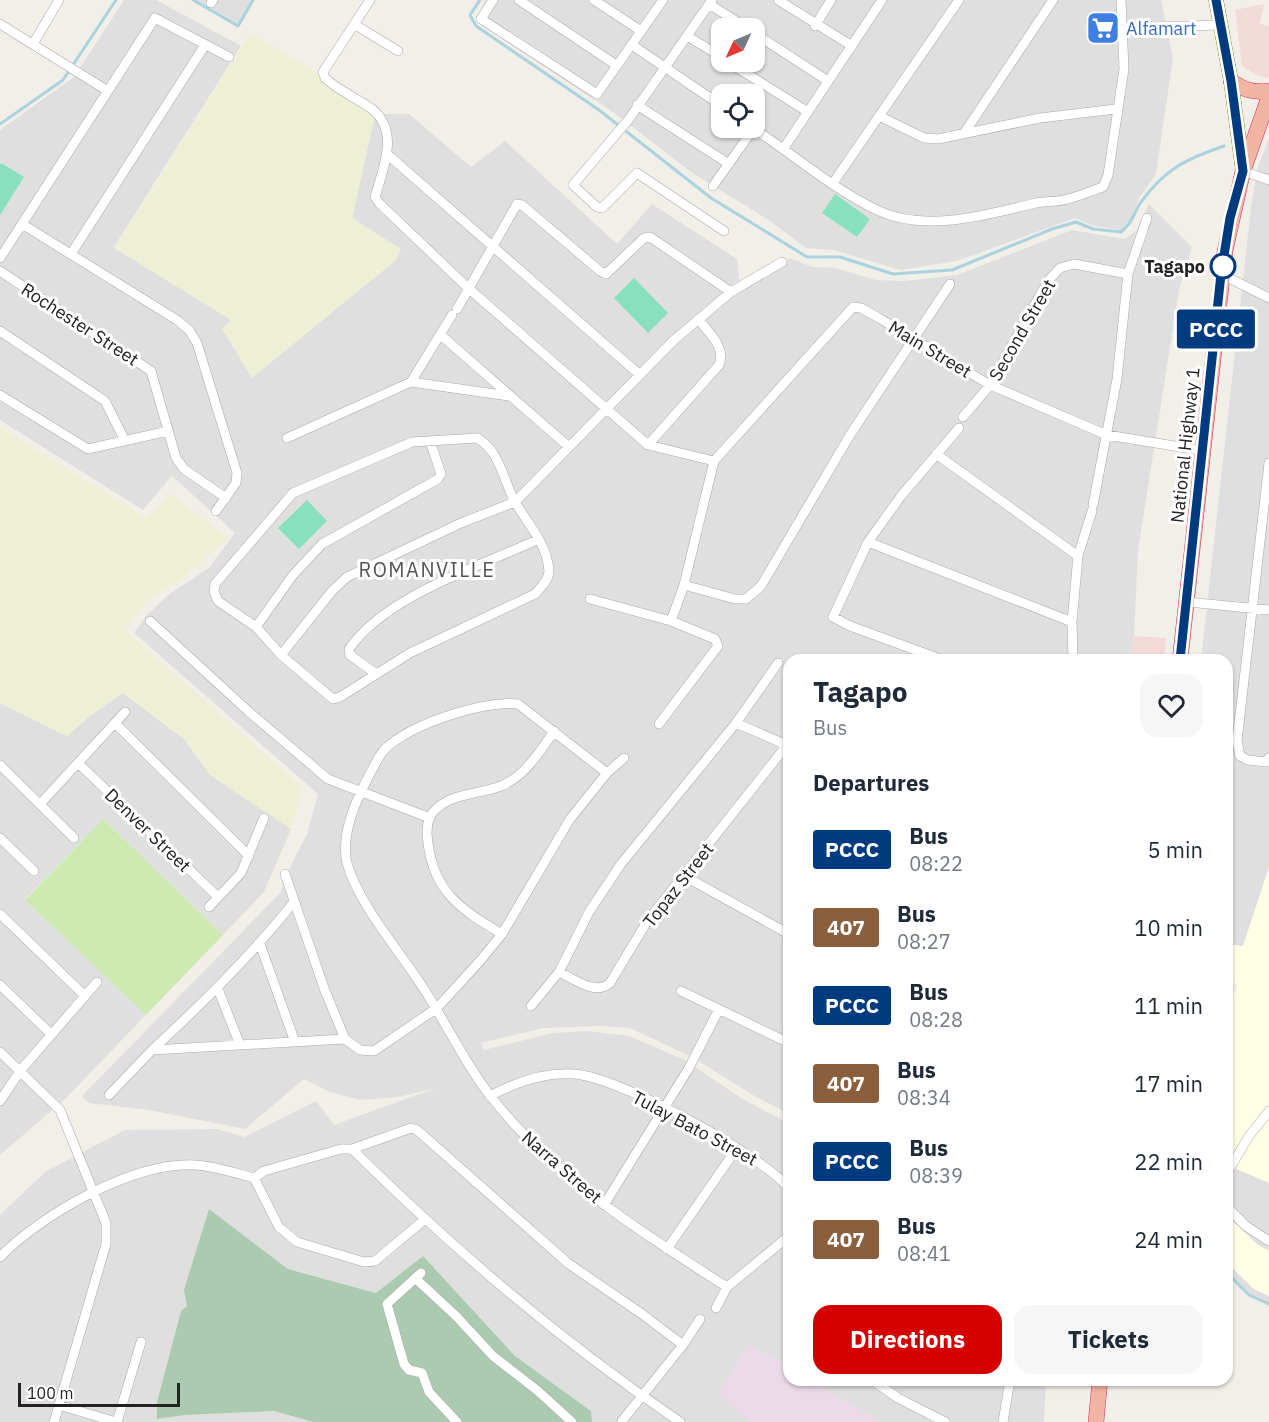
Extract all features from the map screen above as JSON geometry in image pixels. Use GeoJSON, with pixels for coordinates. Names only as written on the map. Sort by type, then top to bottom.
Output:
{"type":"FeatureCollection","features":[{"type":"Feature","properties":{"kind":"highway"},"geometry":{"type":"LineString","coordinates":[[1231,81],[1240,88],[1256,92],[1269,91]]}},
{"type":"Feature","properties":{"kind":"highway","name":"National Highway 1"},"geometry":{"type":"LineString","coordinates":[[1181,654],[1221,274],[1230,218],[1243,171],[1269,97]]}},
{"type":"Feature","properties":{"kind":"highway"},"geometry":{"type":"LineString","coordinates":[[1096,1422],[1099,1386]]}},
{"type":"Feature","properties":{"kind":"main road"},"geometry":{"type":"LineString","coordinates":[[1216,0],[1231,81],[1243,171]]}},
{"type":"Feature","properties":{"kind":"street"},"geometry":{"type":"LineString","coordinates":[[33,44],[59,0]]}},
{"type":"Feature","properties":{"kind":"street"},"geometry":{"type":"LineString","coordinates":[[370,0],[323,72],[325,78],[373,110],[382,121],[387,135],[387,154],[375,196],[467,287],[605,410],[648,445],[714,461],[684,585],[671,621]]}},
{"type":"Feature","properties":{"kind":"street"},"geometry":{"type":"LineString","coordinates":[[493,0],[481,19],[597,94],[662,0]]}},
{"type":"Feature","properties":{"kind":"street"},"geometry":{"type":"LineString","coordinates":[[519,0],[616,65]]}},
{"type":"Feature","properties":{"kind":"street"},"geometry":{"type":"LineString","coordinates":[[594,0],[641,31]]}},
{"type":"Feature","properties":{"kind":"street"},"geometry":{"type":"LineString","coordinates":[[778,0],[815,26],[852,46]]}},
{"type":"Feature","properties":{"kind":"street"},"geometry":{"type":"LineString","coordinates":[[815,26],[831,0]]}},
{"type":"Feature","properties":{"kind":"street"},"geometry":{"type":"LineString","coordinates":[[784,148],[882,0]]}},
{"type":"Feature","properties":{"kind":"street"},"geometry":{"type":"LineString","coordinates":[[833,183],[958,0]]}},
{"type":"Feature","properties":{"kind":"street"},"geometry":{"type":"LineString","coordinates":[[965,132],[1053,0]]}},
{"type":"Feature","properties":{"kind":"street"},"geometry":{"type":"LineString","coordinates":[[765,135],[833,183],[880,212],[905,219],[976,219],[1039,203],[1066,200],[1103,187],[1108,175],[1116,109],[1124,69],[1121,0]]}},
{"type":"Feature","properties":{"kind":"street"},"geometry":{"type":"LineString","coordinates":[[724,231],[638,172],[602,208],[597,207],[573,185],[617,134],[711,2],[733,18]]}},
{"type":"Feature","properties":{"kind":"street"},"geometry":{"type":"LineString","coordinates":[[0,258],[155,18],[228,57]]}},
{"type":"Feature","properties":{"kind":"street"},"geometry":{"type":"LineString","coordinates":[[0,24],[108,91]]}},
{"type":"Feature","properties":{"kind":"street"},"geometry":{"type":"LineString","coordinates":[[354,24],[398,51]]}},
{"type":"Feature","properties":{"kind":"street"},"geometry":{"type":"LineString","coordinates":[[1124,28],[1220,25]]}},
{"type":"Feature","properties":{"kind":"street"},"geometry":{"type":"LineString","coordinates":[[687,36],[711,50]]}},
{"type":"Feature","properties":{"kind":"street"},"geometry":{"type":"LineString","coordinates":[[765,40],[828,81]]}},
{"type":"Feature","properties":{"kind":"street"},"geometry":{"type":"LineString","coordinates":[[70,254],[205,45]]}},
{"type":"Feature","properties":{"kind":"street"},"geometry":{"type":"LineString","coordinates":[[632,45],[711,99]]}},
{"type":"Feature","properties":{"kind":"street"},"geometry":{"type":"LineString","coordinates":[[744,72],[808,112]]}},
{"type":"Feature","properties":{"kind":"street"},"geometry":{"type":"LineString","coordinates":[[637,105],[729,164]]}},
{"type":"Feature","properties":{"kind":"street"},"geometry":{"type":"LineString","coordinates":[[879,116],[924,138],[938,139],[965,132],[1074,113],[1116,109]]}},
{"type":"Feature","properties":{"kind":"street"},"geometry":{"type":"LineString","coordinates":[[713,186],[747,138]]}},
{"type":"Feature","properties":{"kind":"street"},"geometry":{"type":"LineString","coordinates":[[387,154],[640,375]]}},
{"type":"Feature","properties":{"kind":"street"},"geometry":{"type":"LineString","coordinates":[[1243,171],[1269,180]]}},
{"type":"Feature","properties":{"kind":"street"},"geometry":{"type":"LineString","coordinates":[[287,438],[411,382],[442,336],[467,287],[493,248],[514,207],[522,205],[600,272],[606,273],[644,238],[650,237],[730,292]]}},
{"type":"Feature","properties":{"kind":"street"},"geometry":{"type":"LineString","coordinates":[[1073,654],[1072,622],[1078,556],[1093,508],[1117,379],[1128,274],[1147,218]]}},
{"type":"Feature","properties":{"kind":"street"},"geometry":{"type":"LineString","coordinates":[[22,224],[177,320],[189,330],[197,343],[237,473],[236,483],[216,511]]}},
{"type":"Feature","properties":{"kind":"street"},"geometry":{"type":"LineString","coordinates":[[281,655],[332,591],[347,577],[461,523],[515,502],[698,319],[730,292],[782,262]]}},
{"type":"Feature","properties":{"kind":"street","name":"Second Street"},"geometry":{"type":"LineString","coordinates":[[963,417],[990,385],[1048,281],[1060,268],[1074,264],[1128,274]]}},
{"type":"Feature","properties":{"kind":"street","name":"Rochester Street"},"geometry":{"type":"LineString","coordinates":[[0,271],[151,371],[176,458],[184,469],[226,498]]}},
{"type":"Feature","properties":{"kind":"street"},"geometry":{"type":"LineString","coordinates":[[1221,274],[1269,298]]}},
{"type":"Feature","properties":{"kind":"street"},"geometry":{"type":"LineString","coordinates":[[684,585],[735,599],[746,599],[761,586],[850,435],[950,284]]}},
{"type":"Feature","properties":{"kind":"street","name":"Main Street"},"geometry":{"type":"LineString","coordinates":[[714,461],[854,307],[861,308],[879,318],[990,385],[1107,435],[1204,451]]}},
{"type":"Feature","properties":{"kind":"street"},"geometry":{"type":"LineString","coordinates":[[648,445],[719,365],[723,356],[720,347],[698,319]]}},
{"type":"Feature","properties":{"kind":"street"},"geometry":{"type":"LineString","coordinates":[[0,331],[105,401],[125,441]]}},
{"type":"Feature","properties":{"kind":"street"},"geometry":{"type":"LineString","coordinates":[[442,336],[569,447]]}},
{"type":"Feature","properties":{"kind":"street"},"geometry":{"type":"LineString","coordinates":[[411,382],[511,396]]}},
{"type":"Feature","properties":{"kind":"street"},"geometry":{"type":"LineString","coordinates":[[0,395],[81,447],[88,449],[168,431]]}},
{"type":"Feature","properties":{"kind":"street"},"geometry":{"type":"LineString","coordinates":[[927,654],[850,626],[833,617],[868,542],[959,428]]}},
{"type":"Feature","properties":{"kind":"street"},"geometry":{"type":"LineString","coordinates":[[477,438],[486,443],[495,455],[515,502],[539,539],[549,572],[545,582],[535,594],[461,627],[375,673],[340,697],[333,699],[281,655],[256,627],[218,601],[214,592],[214,584],[293,493],[379,454],[412,442],[430,441],[477,438]]}},
{"type":"Feature","properties":{"kind":"street"},"geometry":{"type":"LineString","coordinates":[[256,627],[293,575],[322,544],[438,479],[441,474],[430,441]]}},
{"type":"Feature","properties":{"kind":"street"},"geometry":{"type":"LineString","coordinates":[[936,454],[1078,556]]}},
{"type":"Feature","properties":{"kind":"street"},"geometry":{"type":"LineString","coordinates":[[1269,463],[1237,741],[1240,756],[1248,760],[1266,762],[1269,758]]}},
{"type":"Feature","properties":{"kind":"street"},"geometry":{"type":"LineString","coordinates":[[375,673],[350,655],[349,649],[386,611],[417,594],[539,539]]}},
{"type":"Feature","properties":{"kind":"street"},"geometry":{"type":"LineString","coordinates":[[868,542],[1072,622]]}},
{"type":"Feature","properties":{"kind":"street"},"geometry":{"type":"LineString","coordinates":[[590,599],[671,621],[715,639],[718,646],[659,724]]}},
{"type":"Feature","properties":{"kind":"street"},"geometry":{"type":"LineString","coordinates":[[1188,602],[1269,610]]}},
{"type":"Feature","properties":{"kind":"street"},"geometry":{"type":"LineString","coordinates":[[150,621],[328,779],[430,818]]}},
{"type":"Feature","properties":{"kind":"street"},"geometry":{"type":"LineString","coordinates":[[531,1006],[559,972],[589,912],[621,864],[736,723],[778,663]]}},
{"type":"Feature","properties":{"kind":"street","name":"Narra Street"},"geometry":{"type":"LineString","coordinates":[[607,773],[518,704],[508,702],[477,708],[409,730],[384,748],[362,792],[346,832],[347,862],[364,900],[437,1008],[490,1096],[545,1156],[604,1205],[727,1287]]}},
{"type":"Feature","properties":{"kind":"street"},"geometry":{"type":"LineString","coordinates":[[40,804],[125,712]]}},
{"type":"Feature","properties":{"kind":"street"},"geometry":{"type":"LineString","coordinates":[[115,723],[249,856]]}},
{"type":"Feature","properties":{"kind":"street"},"geometry":{"type":"LineString","coordinates":[[736,723],[783,744]]}},
{"type":"Feature","properties":{"kind":"street"},"geometry":{"type":"LineString","coordinates":[[502,934],[468,913],[441,887],[430,861],[427,839],[430,818],[436,809],[445,803],[501,786],[515,779],[555,731]]}},
{"type":"Feature","properties":{"kind":"street","name":"Topaz Street"},"geometry":{"type":"LineString","coordinates":[[559,972],[596,989],[604,989],[648,920],[783,752]]}},
{"type":"Feature","properties":{"kind":"street"},"geometry":{"type":"LineString","coordinates":[[285,874],[293,903],[345,1039],[360,1050],[374,1051],[437,1008],[480,961],[502,934],[570,819],[607,773],[624,758]]}},
{"type":"Feature","properties":{"kind":"street","name":"Denver Street"},"geometry":{"type":"LineString","coordinates":[[78,763],[218,897]]}},
{"type":"Feature","properties":{"kind":"street"},"geometry":{"type":"LineString","coordinates":[[0,765],[74,837]]}},
{"type":"Feature","properties":{"kind":"street"},"geometry":{"type":"LineString","coordinates":[[208,907],[241,873],[264,818]]}},
{"type":"Feature","properties":{"kind":"street"},"geometry":{"type":"LineString","coordinates":[[0,838],[34,871]]}},
{"type":"Feature","properties":{"kind":"street"},"geometry":{"type":"LineString","coordinates":[[684,876],[783,929]]}},
{"type":"Feature","properties":{"kind":"street"},"geometry":{"type":"LineString","coordinates":[[110,1095],[152,1050],[218,989],[260,944],[293,903]]}},
{"type":"Feature","properties":{"kind":"street"},"geometry":{"type":"LineString","coordinates":[[0,914],[85,996]]}},
{"type":"Feature","properties":{"kind":"street"},"geometry":{"type":"LineString","coordinates":[[260,944],[295,1042]]}},
{"type":"Feature","properties":{"kind":"street"},"geometry":{"type":"LineString","coordinates":[[0,1101],[20,1071],[97,982]]}},
{"type":"Feature","properties":{"kind":"street"},"geometry":{"type":"LineString","coordinates":[[0,985],[51,1034]]}},
{"type":"Feature","properties":{"kind":"street"},"geometry":{"type":"LineString","coordinates":[[218,989],[240,1045]]}},
{"type":"Feature","properties":{"kind":"street"},"geometry":{"type":"LineString","coordinates":[[681,991],[718,1011],[783,1040]]}},
{"type":"Feature","properties":{"kind":"street"},"geometry":{"type":"LineString","coordinates":[[604,1205],[696,1057],[718,1011]]}},
{"type":"Feature","properties":{"kind":"street"},"geometry":{"type":"LineString","coordinates":[[152,1050],[345,1039]]}},
{"type":"Feature","properties":{"kind":"street"},"geometry":{"type":"LineString","coordinates":[[0,1052],[60,1110],[106,1223],[106,1244],[54,1422]]}},
{"type":"Feature","properties":{"kind":"street","name":"Tulay Bato Street"},"geometry":{"type":"LineString","coordinates":[[490,1096],[526,1079],[548,1075],[581,1075],[665,1108],[768,1167],[783,1182]]}},
{"type":"Feature","properties":{"kind":"street"},"geometry":{"type":"LineString","coordinates":[[1233,1163],[1249,1136],[1269,1111]]}},
{"type":"Feature","properties":{"kind":"street"},"geometry":{"type":"LineString","coordinates":[[0,1257],[21,1235],[93,1192],[144,1173],[194,1165],[254,1178],[275,1168],[341,1149],[352,1149],[411,1128],[417,1130],[569,1264],[642,1314],[683,1346]]}},
{"type":"Feature","properties":{"kind":"street"},"geometry":{"type":"LineString","coordinates":[[667,1249],[737,1148]]}},
{"type":"Feature","properties":{"kind":"street"},"geometry":{"type":"LineString","coordinates":[[352,1149],[424,1220],[508,1294],[680,1422]]}},
{"type":"Feature","properties":{"kind":"street"},"geometry":{"type":"LineString","coordinates":[[254,1178],[279,1227],[297,1242],[364,1262],[375,1261],[424,1220]]}},
{"type":"Feature","properties":{"kind":"street"},"geometry":{"type":"LineString","coordinates":[[1233,1213],[1246,1226],[1269,1241]]}},
{"type":"Feature","properties":{"kind":"street"},"geometry":{"type":"LineString","coordinates":[[717,1308],[727,1287],[783,1241]]}},
{"type":"Feature","properties":{"kind":"street"},"geometry":{"type":"LineString","coordinates":[[457,1422],[429,1392],[422,1373],[409,1370],[402,1360],[387,1304],[418,1275],[493,1356],[538,1391],[572,1422]]}},
{"type":"Feature","properties":{"kind":"street"},"geometry":{"type":"LineString","coordinates":[[622,1421],[683,1346],[700,1319]]}},
{"type":"Feature","properties":{"kind":"street"},"geometry":{"type":"LineString","coordinates":[[59,1405],[117,1422],[141,1342]]}},
{"type":"Feature","properties":{"kind":"street"},"geometry":{"type":"LineString","coordinates":[[881,1386],[898,1398],[945,1422]]}},
{"type":"Feature","properties":{"kind":"street"},"geometry":{"type":"LineString","coordinates":[[1002,1422],[1009,1386]]}},
{"type":"Feature","properties":{"kind":"shaded area"},"geometry":{"type":"Polygon","coordinates":[[[124,0],[156,0],[241,46],[114,247],[401,250],[352,218],[375,114],[409,114],[471,167],[505,141],[617,244],[652,204],[737,259],[740,288],[790,258],[812,267],[835,268],[876,280],[904,281],[957,275],[1072,230],[1125,239],[1137,230],[1149,204],[1192,247],[1179,290],[1138,550],[1134,636],[1130,654],[783,654],[783,1111],[751,1094],[694,1058],[630,1028],[598,1026],[544,1028],[481,1043],[484,1050],[553,1033],[587,1031],[629,1036],[685,1060],[744,1100],[783,1120],[783,1364],[749,1344],[719,1394],[751,1422],[592,1422],[591,1411],[515,1356],[423,1256],[377,1293],[288,1269],[209,1209],[185,1290],[187,1306],[181,1311],[157,1402],[157,1419],[185,1415],[274,1411],[313,1422],[0,1422],[0,1215],[45,1172],[125,1130],[217,1129],[244,1137],[316,1101],[334,1125],[436,1088],[398,1097],[360,1100],[330,1092],[304,1079],[245,1129],[149,1110],[89,1103],[82,1096],[281,892],[284,879],[307,834],[318,794],[134,633],[146,616],[168,595],[209,568],[235,533],[172,476],[143,510],[0,420],[0,130],[74,77],[124,0]]]}},
{"type":"Feature","properties":{"kind":"shaded area"},"geometry":{"type":"Polygon","coordinates":[[[193,0],[254,0],[238,26],[193,0]]]}},
{"type":"Feature","properties":{"kind":"shaded area"},"geometry":{"type":"Polygon","coordinates":[[[485,0],[1161,0],[1173,58],[1156,174],[1139,198],[1132,218],[1121,230],[1093,226],[1075,218],[957,261],[900,270],[834,250],[806,248],[770,221],[691,172],[617,115],[477,22],[485,0]]]}},
{"type":"Feature","properties":{"kind":"shaded area"},"geometry":{"type":"Polygon","coordinates":[[[1264,4],[1260,24],[1269,26],[1269,78],[1256,75],[1242,66],[1235,10],[1264,4]]]}},
{"type":"Feature","properties":{"kind":"shaded area"},"geometry":{"type":"Polygon","coordinates":[[[250,33],[344,88],[375,114],[352,218],[401,249],[395,261],[252,378],[222,329],[231,320],[114,248],[250,33]]]}},
{"type":"Feature","properties":{"kind":"shaded area"},"geometry":{"type":"Polygon","coordinates":[[[1269,138],[1269,1304],[1249,1295],[1233,1279],[1233,994],[1237,984],[1233,983],[1233,654],[1202,654],[1251,207],[1258,167],[1269,138]]]}},
{"type":"Feature","properties":{"kind":"shaded area"},"geometry":{"type":"Polygon","coordinates":[[[0,427],[146,518],[171,494],[229,539],[179,581],[148,600],[125,630],[302,787],[291,829],[210,775],[185,740],[123,693],[92,714],[67,736],[0,703],[0,427]]]}},
{"type":"Feature","properties":{"kind":"shaded area"},"geometry":{"type":"Polygon","coordinates":[[[1134,636],[1166,638],[1165,654],[1130,654],[1134,636]]]}},
{"type":"Feature","properties":{"kind":"shaded area"},"geometry":{"type":"Polygon","coordinates":[[[123,693],[185,740],[210,775],[291,829],[264,892],[223,935],[103,819],[25,899],[146,1015],[64,1100],[0,1155],[0,703],[67,736],[92,714],[123,693]]]}},
{"type":"Feature","properties":{"kind":"shaded area"},"geometry":{"type":"Polygon","coordinates":[[[1269,867],[1269,1183],[1233,1168],[1233,994],[1237,984],[1233,983],[1233,945],[1243,946],[1269,867]]]}},
{"type":"Feature","properties":{"kind":"shaded area"},"geometry":{"type":"Polygon","coordinates":[[[209,1209],[288,1269],[376,1293],[423,1256],[515,1356],[591,1411],[592,1422],[313,1422],[274,1411],[185,1415],[157,1419],[157,1402],[181,1311],[187,1306],[184,1290],[209,1209]]]}},
{"type":"Feature","properties":{"kind":"shaded area"},"geometry":{"type":"Polygon","coordinates":[[[1233,1222],[1257,1244],[1269,1251],[1269,1296],[1254,1289],[1233,1269],[1233,1222]]]}},
{"type":"Feature","properties":{"kind":"shaded area"},"geometry":{"type":"Polygon","coordinates":[[[749,1344],[783,1364],[783,1386],[821,1386],[881,1422],[751,1422],[719,1394],[749,1344]]]}},
{"type":"Feature","properties":{"kind":"shaded area"},"geometry":{"type":"Polygon","coordinates":[[[821,1386],[1046,1386],[1044,1422],[881,1422],[821,1386]]]}},
{"type":"Feature","properties":{"kind":"green space"},"geometry":{"type":"Polygon","coordinates":[[[1,163],[24,177],[0,215],[0,165],[1,163]]]}},
{"type":"Feature","properties":{"kind":"green space"},"geometry":{"type":"Polygon","coordinates":[[[835,194],[870,219],[857,237],[822,213],[835,194]]]}},
{"type":"Feature","properties":{"kind":"green space"},"geometry":{"type":"Polygon","coordinates":[[[634,278],[668,313],[648,333],[614,298],[634,278]]]}},
{"type":"Feature","properties":{"kind":"green space"},"geometry":{"type":"Polygon","coordinates":[[[307,500],[327,521],[299,549],[278,528],[307,500]]]}},
{"type":"Feature","properties":{"kind":"green space"},"geometry":{"type":"Polygon","coordinates":[[[103,819],[223,935],[146,1015],[25,900],[103,819]]]}},
{"type":"Feature","properties":{"kind":"waterway"},"geometry":{"type":"LineString","coordinates":[[0,124],[63,80],[116,0]]}},
{"type":"Feature","properties":{"kind":"waterway"},"geometry":{"type":"LineString","coordinates":[[193,0],[238,26],[253,0]]}},
{"type":"Feature","properties":{"kind":"waterway"},"geometry":{"type":"LineString","coordinates":[[480,0],[470,15],[476,26],[599,110],[711,198],[807,257],[840,257],[893,274],[952,270],[1052,229],[1076,222],[1093,229],[1121,232],[1129,224],[1150,191],[1168,173],[1187,161],[1224,146]]}},
{"type":"Feature","properties":{"kind":"waterway"},"geometry":{"type":"LineString","coordinates":[[1233,1279],[1249,1295],[1269,1304]]}},
{"type":"Feature","properties":{"kind":"bus line","name":"PCCC"},"geometry":{"type":"LineString","coordinates":[[1181,654],[1202,473],[1221,274],[1230,218],[1243,171],[1231,81],[1216,0]]}},
{"type":"Feature","properties":{"kind":"place","name":"Alfamart"},"geometry":{"type":"Point","coordinates":[1103,28]}},
{"type":"Feature","properties":{"kind":"place","name":"Tagapo"},"geometry":{"type":"Point","coordinates":[1223,266]}},
{"type":"Feature","properties":{"kind":"district","name":"ROMANVILLE"},"geometry":{"type":"Point","coordinates":[427,569]}}]}
